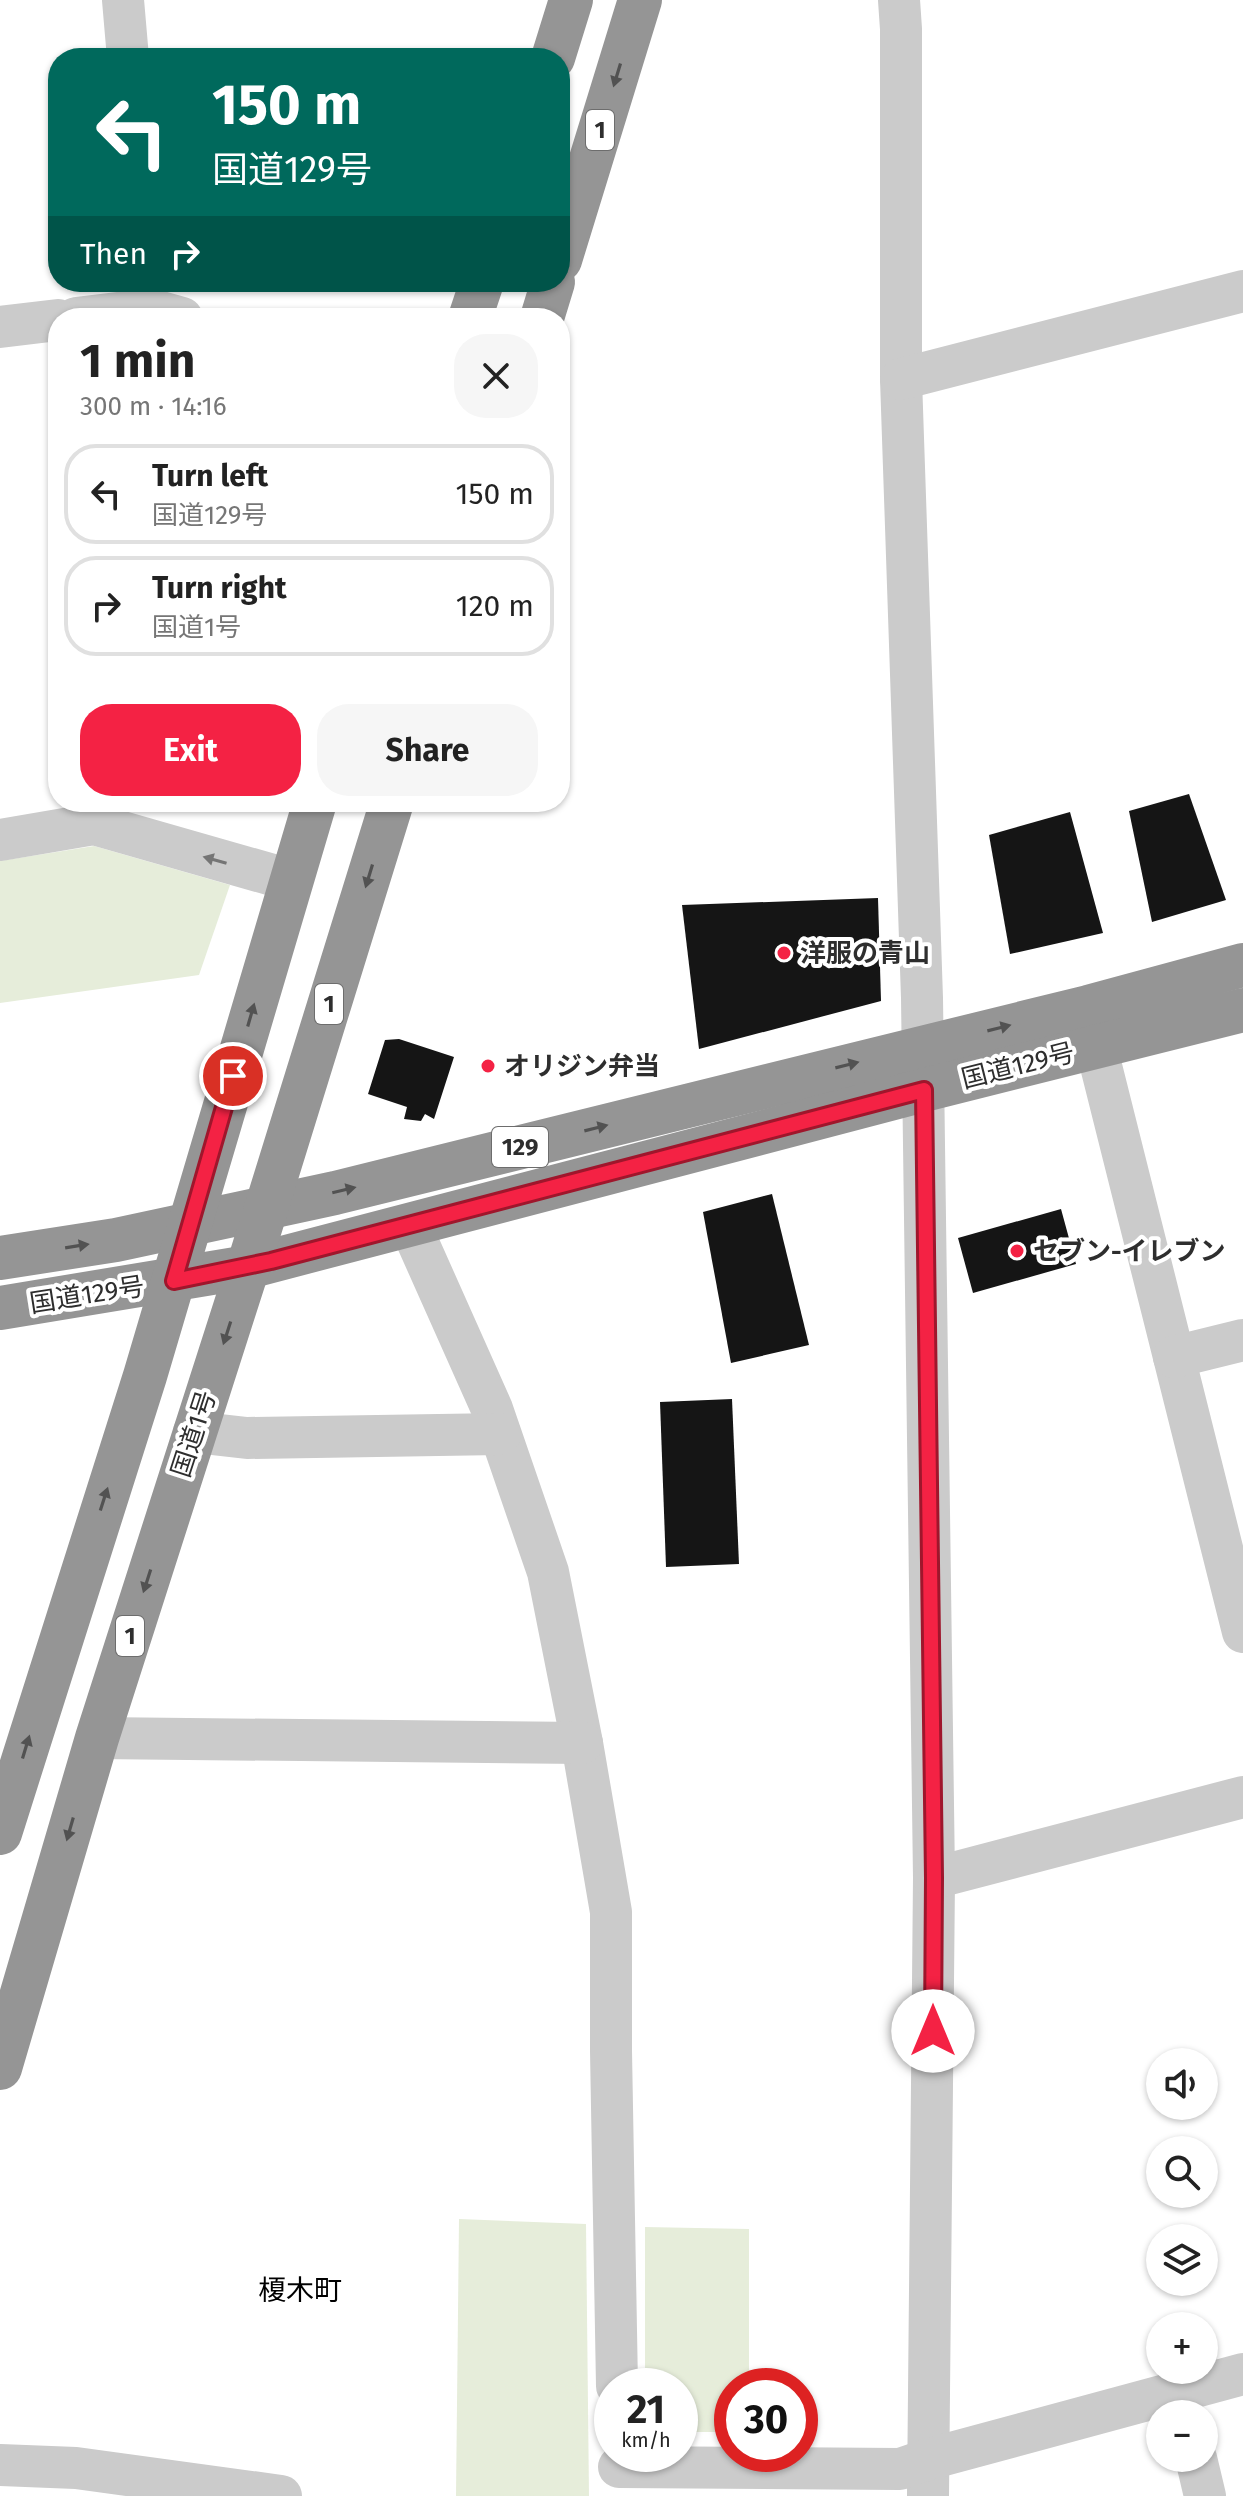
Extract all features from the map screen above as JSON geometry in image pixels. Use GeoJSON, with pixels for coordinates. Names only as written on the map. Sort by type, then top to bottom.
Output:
{"type":"FeatureCollection","features":[{"type":"Feature","properties":{"kind":"highway"},"geometry":{"type":"LineString","coordinates":[[556,48],[571,0]]}},
{"type":"Feature","properties":{"kind":"highway","name":"1"},"geometry":{"type":"LineString","coordinates":[[570,228],[640,0]]}},
{"type":"Feature","properties":{"kind":"highway"},"geometry":{"type":"LineString","coordinates":[[0,1833],[174,1281],[312,812]]}},
{"type":"Feature","properties":{"kind":"highway","name":"国道1号"},"geometry":{"type":"LineString","coordinates":[[0,2068],[97,1738],[268,1206],[389,812]]}},
{"type":"Feature","properties":{"kind":"highway","name":"国道129号"},"geometry":{"type":"LineString","coordinates":[[0,1258],[116,1240],[335,1193],[1088,1007],[1243,965]]}},
{"type":"Feature","properties":{"kind":"highway","name":"国道129号"},"geometry":{"type":"LineString","coordinates":[[0,1308],[248,1267],[1243,1010]]}},
{"type":"Feature","properties":{"kind":"street"},"geometry":{"type":"LineString","coordinates":[[123,0],[127,48]]}},
{"type":"Feature","properties":{"kind":"street"},"geometry":{"type":"LineString","coordinates":[[899,0],[901,379],[924,1090],[934,1878],[929,2477]]}},
{"type":"Feature","properties":{"kind":"street"},"geometry":{"type":"LineString","coordinates":[[901,379],[1243,291]]}},
{"type":"Feature","properties":{"kind":"street"},"geometry":{"type":"LineString","coordinates":[[0,327],[48,321]]}},
{"type":"Feature","properties":{"kind":"street"},"geometry":{"type":"LineString","coordinates":[[0,840],[95,813],[290,880]]}},
{"type":"Feature","properties":{"kind":"street"},"geometry":{"type":"LineString","coordinates":[[1096,1046],[1174,1357],[1229,1516],[1243,1632]]}},
{"type":"Feature","properties":{"kind":"street"},"geometry":{"type":"LineString","coordinates":[[410,1225],[492,1409],[548,1572],[582,1743],[611,1912],[617,2368]]}},
{"type":"Feature","properties":{"kind":"street"},"geometry":{"type":"LineString","coordinates":[[1174,1357],[1243,1340]]}},
{"type":"Feature","properties":{"kind":"street"},"geometry":{"type":"LineString","coordinates":[[194,1432],[247,1438],[500,1434]]}},
{"type":"Feature","properties":{"kind":"street"},"geometry":{"type":"LineString","coordinates":[[97,1738],[582,1743]]}},
{"type":"Feature","properties":{"kind":"street"},"geometry":{"type":"LineString","coordinates":[[934,1878],[1243,1797]]}},
{"type":"Feature","properties":{"kind":"street"},"geometry":{"type":"LineString","coordinates":[[1188,2400],[1243,2374]]}},
{"type":"Feature","properties":{"kind":"street"},"geometry":{"type":"LineString","coordinates":[[698,2471],[900,2469],[929,2477],[1146,2413]]}},
{"type":"Feature","properties":{"kind":"street"},"geometry":{"type":"LineString","coordinates":[[0,2465],[76,2468],[281,2496]]}},
{"type":"Feature","properties":{"kind":"street"},"geometry":{"type":"LineString","coordinates":[[1199,2472],[1205,2496]]}},
{"type":"Feature","properties":{"kind":"green space"},"geometry":{"type":"Polygon","coordinates":[[[94,846],[230,885],[199,975],[0,1003],[0,861],[94,846]]]}},
{"type":"Feature","properties":{"kind":"green space"},"geometry":{"type":"Polygon","coordinates":[[[459,2219],[586,2224],[589,2496],[456,2496],[459,2219]]]}},
{"type":"Feature","properties":{"kind":"green space"},"geometry":{"type":"Polygon","coordinates":[[[645,2227],[749,2229],[749,2368],[714,2368],[714,2432],[698,2432],[698,2368],[645,2368],[645,2227]]]}},
{"type":"Feature","properties":{"kind":"building"},"geometry":{"type":"Polygon","coordinates":[[[1189,794],[1226,900],[1152,922],[1129,811],[1189,794]]]}},
{"type":"Feature","properties":{"kind":"building"},"geometry":{"type":"Polygon","coordinates":[[[1070,812],[1103,933],[1010,954],[989,835],[1070,812]]]}},
{"type":"Feature","properties":{"kind":"building","name":"洋服の青山"},"geometry":{"type":"Polygon","coordinates":[[[878,898],[881,1001],[699,1049],[682,905],[878,898]]]}},
{"type":"Feature","properties":{"kind":"building"},"geometry":{"type":"Polygon","coordinates":[[[399,1039],[454,1057],[434,1119],[425,1114],[421,1121],[404,1119],[407,1107],[368,1094],[385,1040],[399,1039]]]}},
{"type":"Feature","properties":{"kind":"building"},"geometry":{"type":"Polygon","coordinates":[[[772,1194],[809,1345],[731,1363],[703,1212],[772,1194]]]}},
{"type":"Feature","properties":{"kind":"building","name":"セブン-イレブン"},"geometry":{"type":"Polygon","coordinates":[[[1061,1209],[1076,1264],[973,1293],[958,1238],[1061,1209]]]}},
{"type":"Feature","properties":{"kind":"building"},"geometry":{"type":"Polygon","coordinates":[[[732,1399],[739,1564],[666,1567],[660,1402],[732,1399]]]}},
{"type":"Feature","properties":{"kind":"place","name":"洋服の青山"},"geometry":{"type":"Point","coordinates":[784,953]}},
{"type":"Feature","properties":{"kind":"place","name":"オリジン弁当"},"geometry":{"type":"Point","coordinates":[488,1066]}},
{"type":"Feature","properties":{"kind":"place","name":"セブン-イレブン"},"geometry":{"type":"Point","coordinates":[1017,1251]}},
{"type":"Feature","properties":{"kind":"district","name":"榎木町"},"geometry":{"type":"Point","coordinates":[300,2290]}},
{"type":"Feature","properties":{"kind":"route"},"geometry":{"type":"LineString","coordinates":[[233,1076],[174,1281],[248,1267],[924,1090],[934,1878],[933,2031]]}}]}
